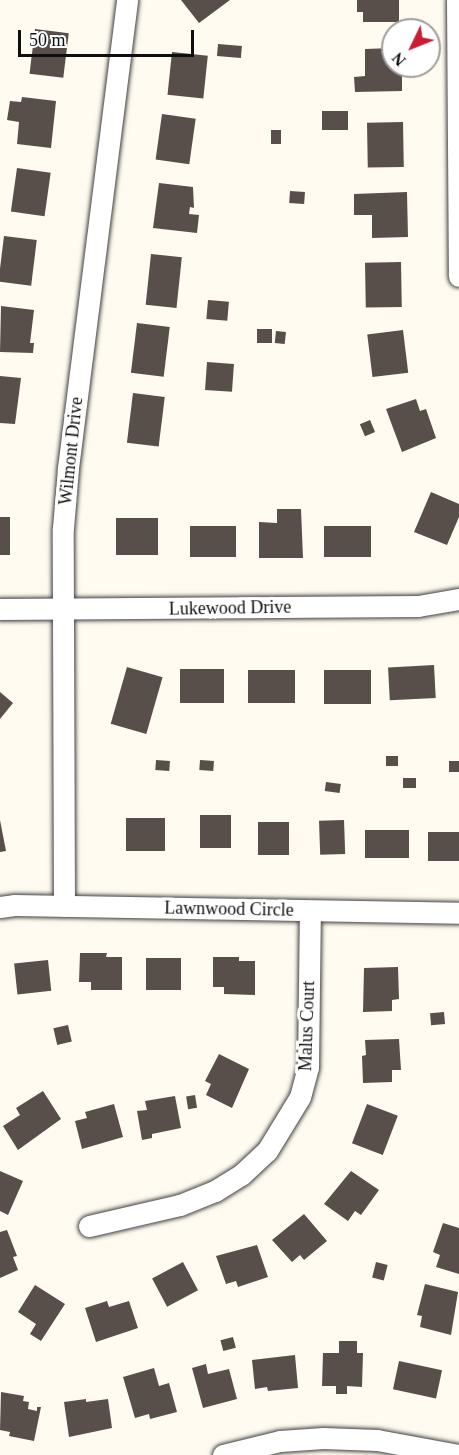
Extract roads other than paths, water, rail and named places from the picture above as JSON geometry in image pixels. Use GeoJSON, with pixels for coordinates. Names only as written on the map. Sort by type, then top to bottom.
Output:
{"type":"FeatureCollection","features":[{"type":"Feature","properties":{"kind":"street","name":"Wilmont Drive"},"geometry":{"type":"LineString","coordinates":[[64,906],[63,528],[68,468],[127,0]]}},
{"type":"Feature","properties":{"kind":"street"},"geometry":{"type":"LineString","coordinates":[[457,0],[459,276]]}},
{"type":"Feature","properties":{"kind":"street","name":"Lukewood Drive"},"geometry":{"type":"LineString","coordinates":[[0,609],[418,606],[459,599]]}},
{"type":"Feature","properties":{"kind":"street","name":"Lawnwood Circle"},"geometry":{"type":"LineString","coordinates":[[0,907],[64,906],[459,913]]}},
{"type":"Feature","properties":{"kind":"street","name":"Malus Court"},"geometry":{"type":"LineString","coordinates":[[89,1226],[180,1205],[216,1191],[241,1175],[267,1151],[300,1097],[308,1067],[310,911]]}},
{"type":"Feature","properties":{"kind":"street"},"geometry":{"type":"LineString","coordinates":[[223,1455],[280,1441],[323,1438],[377,1440],[459,1455]]}}]}
